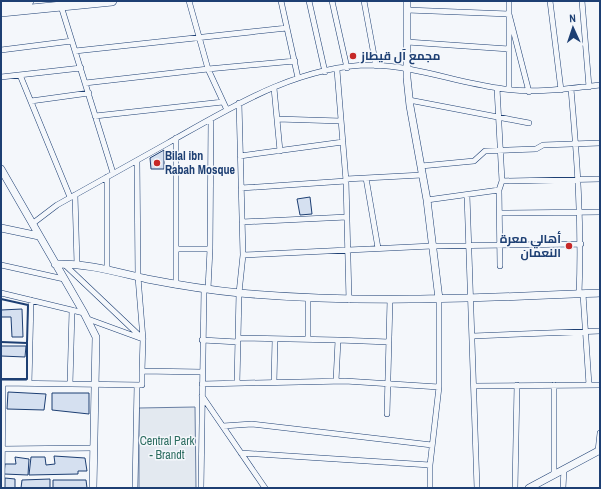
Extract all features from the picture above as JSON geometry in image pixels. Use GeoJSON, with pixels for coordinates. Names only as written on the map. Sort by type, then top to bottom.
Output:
{"type":"FeatureCollection","features":[{"type":"Feature","properties":{"kind":"highway"},"geometry":{"type":"LineString","coordinates":[[1,4],[29,1]]}},
{"type":"Feature","properties":{"kind":"highway"},"geometry":{"type":"LineString","coordinates":[[1,12],[112,1]]}},
{"type":"Feature","properties":{"kind":"street"},"geometry":{"type":"LineString","coordinates":[[189,1],[208,69],[227,110]]}},
{"type":"Feature","properties":{"kind":"street"},"geometry":{"type":"LineString","coordinates":[[281,1],[298,78]]}},
{"type":"Feature","properties":{"kind":"street"},"geometry":{"type":"LineString","coordinates":[[309,1],[325,72]]}},
{"type":"Feature","properties":{"kind":"street"},"geometry":{"type":"LineString","coordinates":[[332,1],[346,68]]}},
{"type":"Feature","properties":{"kind":"street"},"geometry":{"type":"LineString","coordinates":[[364,1],[376,66]]}},
{"type":"Feature","properties":{"kind":"street"},"geometry":{"type":"LineString","coordinates":[[407,1],[406,70],[409,100],[427,200],[438,299],[439,388],[430,466],[430,488]]}},
{"type":"Feature","properties":{"kind":"street"},"geometry":{"type":"LineString","coordinates":[[509,1],[509,90]]}},
{"type":"Feature","properties":{"kind":"street"},"geometry":{"type":"LineString","coordinates":[[550,1],[561,90]]}},
{"type":"Feature","properties":{"kind":"street"},"geometry":{"type":"LineString","coordinates":[[582,1],[589,87]]}},
{"type":"Feature","properties":{"kind":"street"},"geometry":{"type":"LineString","coordinates":[[61,6],[114,173]]}},
{"type":"Feature","properties":{"kind":"street"},"geometry":{"type":"LineString","coordinates":[[407,10],[509,14]]}},
{"type":"Feature","properties":{"kind":"street"},"geometry":{"type":"LineString","coordinates":[[509,14],[529,92]]}},
{"type":"Feature","properties":{"kind":"street"},"geometry":{"type":"LineString","coordinates":[[75,51],[287,28]]}},
{"type":"Feature","properties":{"kind":"street"},"geometry":{"type":"LineString","coordinates":[[1,50],[72,41]]}},
{"type":"Feature","properties":{"kind":"street"},"geometry":{"type":"LineString","coordinates":[[407,42],[509,49]]}},
{"type":"Feature","properties":{"kind":"street"},"geometry":{"type":"LineString","coordinates":[[85,83],[295,61]]}},
{"type":"Feature","properties":{"kind":"street"},"geometry":{"type":"LineString","coordinates":[[32,224],[57,205],[239,103],[298,78],[346,68],[376,66],[406,70],[509,90],[529,92],[600,85]]}},
{"type":"Feature","properties":{"kind":"street"},"geometry":{"type":"LineString","coordinates":[[1,77],[81,68]]}},
{"type":"Feature","properties":{"kind":"street"},"geometry":{"type":"LineString","coordinates":[[337,70],[346,180],[349,300]]}},
{"type":"Feature","properties":{"kind":"street"},"geometry":{"type":"LineString","coordinates":[[20,75],[73,196],[77,264]]}},
{"type":"Feature","properties":{"kind":"street"},"geometry":{"type":"LineString","coordinates":[[274,88],[280,150]]}},
{"type":"Feature","properties":{"kind":"street"},"geometry":{"type":"LineString","coordinates":[[498,88],[502,181],[499,190],[500,266]]}},
{"type":"Feature","properties":{"kind":"street"},"geometry":{"type":"LineString","coordinates":[[571,89],[579,179],[581,294],[589,385]]}},
{"type":"Feature","properties":{"kind":"street"},"geometry":{"type":"LineString","coordinates":[[31,101],[88,93]]}},
{"type":"Feature","properties":{"kind":"street"},"geometry":{"type":"LineString","coordinates":[[409,100],[499,116],[529,123]]}},
{"type":"Feature","properties":{"kind":"street"},"geometry":{"type":"LineString","coordinates":[[96,116],[223,102]]}},
{"type":"Feature","properties":{"kind":"street"},"geometry":{"type":"LineString","coordinates":[[237,383],[239,293],[243,255],[239,103]]}},
{"type":"Feature","properties":{"kind":"street"},"geometry":{"type":"LineString","coordinates":[[201,488],[202,340],[210,249],[211,119]]}},
{"type":"Feature","properties":{"kind":"street"},"geometry":{"type":"LineString","coordinates":[[277,119],[341,121]]}},
{"type":"Feature","properties":{"kind":"street"},"geometry":{"type":"LineString","coordinates":[[176,138],[176,285]]}},
{"type":"Feature","properties":{"kind":"street"},"geometry":{"type":"LineString","coordinates":[[240,156],[343,142]]}},
{"type":"Feature","properties":{"kind":"street"},"geometry":{"type":"LineString","coordinates":[[421,166],[474,161],[485,151],[536,149],[543,145],[600,143]]}},
{"type":"Feature","properties":{"kind":"street"},"geometry":{"type":"LineString","coordinates":[[2,487],[2,384],[142,385],[143,339],[138,277],[137,161]]}},
{"type":"Feature","properties":{"kind":"street"},"geometry":{"type":"LineString","coordinates":[[1,169],[86,316],[96,337],[93,488]]}},
{"type":"Feature","properties":{"kind":"street"},"geometry":{"type":"LineString","coordinates":[[241,188],[422,175]]}},
{"type":"Feature","properties":{"kind":"street"},"geometry":{"type":"LineString","coordinates":[[107,177],[107,268]]}},
{"type":"Feature","properties":{"kind":"street"},"geometry":{"type":"LineString","coordinates":[[366,178],[378,248]]}},
{"type":"Feature","properties":{"kind":"street"},"geometry":{"type":"LineString","coordinates":[[502,181],[600,179]]}},
{"type":"Feature","properties":{"kind":"street"},"geometry":{"type":"LineString","coordinates":[[427,200],[499,190]]}},
{"type":"Feature","properties":{"kind":"street"},"geometry":{"type":"LineString","coordinates":[[467,195],[477,488]]}},
{"type":"Feature","properties":{"kind":"street"},"geometry":{"type":"LineString","coordinates":[[500,213],[600,212]]}},
{"type":"Feature","properties":{"kind":"street"},"geometry":{"type":"LineString","coordinates":[[242,222],[347,217]]}},
{"type":"Feature","properties":{"kind":"street"},"geometry":{"type":"LineString","coordinates":[[1,228],[39,236]]}},
{"type":"Feature","properties":{"kind":"street"},"geometry":{"type":"LineString","coordinates":[[243,255],[432,246],[581,244]]}},
{"type":"Feature","properties":{"kind":"street"},"geometry":{"type":"LineString","coordinates":[[176,249],[210,249]]}},
{"type":"Feature","properties":{"kind":"street"},"geometry":{"type":"LineString","coordinates":[[1,264],[64,278]]}},
{"type":"Feature","properties":{"kind":"street"},"geometry":{"type":"LineString","coordinates":[[55,264],[77,264],[107,268],[138,277],[176,285],[239,293],[308,298],[390,300],[600,293]]}},
{"type":"Feature","properties":{"kind":"street"},"geometry":{"type":"LineString","coordinates":[[63,264],[143,339]]}},
{"type":"Feature","properties":{"kind":"street"},"geometry":{"type":"LineString","coordinates":[[1,293],[72,310],[143,339]]}},
{"type":"Feature","properties":{"kind":"street"},"geometry":{"type":"LineString","coordinates":[[308,298],[308,339]]}},
{"type":"Feature","properties":{"kind":"street"},"geometry":{"type":"LineString","coordinates":[[29,384],[31,300]]}},
{"type":"Feature","properties":{"kind":"street"},"geometry":{"type":"LineString","coordinates":[[387,414],[390,300]]}},
{"type":"Feature","properties":{"kind":"street"},"geometry":{"type":"LineString","coordinates":[[70,384],[72,310]]}},
{"type":"Feature","properties":{"kind":"street"},"geometry":{"type":"LineString","coordinates":[[473,336],[600,331]]}},
{"type":"Feature","properties":{"kind":"street"},"geometry":{"type":"LineString","coordinates":[[274,382],[275,339]]}},
{"type":"Feature","properties":{"kind":"street"},"geometry":{"type":"LineString","coordinates":[[202,340],[308,339],[389,342]]}},
{"type":"Feature","properties":{"kind":"street"},"geometry":{"type":"LineString","coordinates":[[336,381],[338,340]]}},
{"type":"Feature","properties":{"kind":"street"},"geometry":{"type":"LineString","coordinates":[[142,371],[202,372]]}},
{"type":"Feature","properties":{"kind":"street"},"geometry":{"type":"LineString","coordinates":[[202,384],[336,381],[439,388]]}},
{"type":"Feature","properties":{"kind":"street"},"geometry":{"type":"LineString","coordinates":[[474,386],[600,384]]}},
{"type":"Feature","properties":{"kind":"street"},"geometry":{"type":"LineString","coordinates":[[135,488],[137,385]]}},
{"type":"Feature","properties":{"kind":"street"},"geometry":{"type":"LineString","coordinates":[[515,488],[517,385]]}},
{"type":"Feature","properties":{"kind":"street"},"geometry":{"type":"LineString","coordinates":[[554,385],[554,475]]}},
{"type":"Feature","properties":{"kind":"street"},"geometry":{"type":"LineString","coordinates":[[202,395],[265,488]]}},
{"type":"Feature","properties":{"kind":"street"},"geometry":{"type":"LineString","coordinates":[[223,426],[252,424],[432,445]]}},
{"type":"Feature","properties":{"kind":"street"},"geometry":{"type":"LineString","coordinates":[[529,488],[599,450],[600,433]]}},
{"type":"Feature","properties":{"kind":"street"},"geometry":{"type":"LineString","coordinates":[[2,448],[93,448]]}},
{"type":"Feature","properties":{"kind":"street"},"geometry":{"type":"LineString","coordinates":[[241,453],[430,466]]}},
{"type":"Feature","properties":{"kind":"street"},"geometry":{"type":"LineString","coordinates":[[563,488],[564,469]]}},
{"type":"Feature","properties":{"kind":"green space","name":"Central Park - Brandt"},"geometry":{"type":"Polygon","coordinates":[[[195,407],[196,488],[139,488],[139,408],[195,407]]]}},
{"type":"Feature","properties":{"kind":"building","name":"Bilal ibn Rabah Mosque"},"geometry":{"type":"Polygon","coordinates":[[[164,150],[164,169],[151,169],[150,158],[164,150]]]}},
{"type":"Feature","properties":{"kind":"building"},"geometry":{"type":"Polygon","coordinates":[[[310,197],[312,214],[300,215],[297,199],[310,197]]]}},
{"type":"Feature","properties":{"kind":"building"},"geometry":{"type":"Polygon","coordinates":[[[22,309],[23,337],[12,337],[11,317],[1,317],[1,310],[22,309]]]}},
{"type":"Feature","properties":{"kind":"building"},"geometry":{"type":"Polygon","coordinates":[[[1,346],[26,346],[25,357],[1,356],[1,346]]]}},
{"type":"Feature","properties":{"kind":"building"},"geometry":{"type":"Polygon","coordinates":[[[8,392],[46,394],[44,410],[7,409],[8,392]]]}},
{"type":"Feature","properties":{"kind":"building"},"geometry":{"type":"Polygon","coordinates":[[[52,393],[89,393],[89,414],[52,410],[52,393]]]}},
{"type":"Feature","properties":{"kind":"building"},"geometry":{"type":"Polygon","coordinates":[[[54,456],[85,458],[87,471],[78,471],[78,474],[29,475],[31,457],[45,457],[46,465],[55,464],[54,456]]]}},
{"type":"Feature","properties":{"kind":"building"},"geometry":{"type":"Polygon","coordinates":[[[15,457],[29,459],[28,475],[4,474],[5,464],[16,464],[15,457]]]}},
{"type":"Feature","properties":{"kind":"building"},"geometry":{"type":"Polygon","coordinates":[[[5,478],[15,479],[15,488],[5,488],[5,478]]]}},
{"type":"Feature","properties":{"kind":"building"},"geometry":{"type":"Polygon","coordinates":[[[50,479],[50,488],[21,488],[22,480],[50,479]]]}},
{"type":"Feature","properties":{"kind":"building"},"geometry":{"type":"Polygon","coordinates":[[[53,480],[86,480],[87,488],[53,488],[53,480]]]}},
{"type":"Feature","properties":{"kind":"wall"},"geometry":{"type":"LineString","coordinates":[[1,299],[28,305],[27,343],[1,342]]}},
{"type":"Feature","properties":{"kind":"wall"},"geometry":{"type":"LineString","coordinates":[[1,379],[27,379],[27,343],[25,343]]}},
{"type":"Feature","properties":{"kind":"place","name":"مجمع آل قيطاز"},"geometry":{"type":"Point","coordinates":[353,56]}},
{"type":"Feature","properties":{"kind":"place","name":"Bilal ibn Rabah Mosque"},"geometry":{"type":"Point","coordinates":[157,163]}},
{"type":"Feature","properties":{"kind":"place","name":"أهالي معرة النعمان"},"geometry":{"type":"Point","coordinates":[569,246]}}]}
